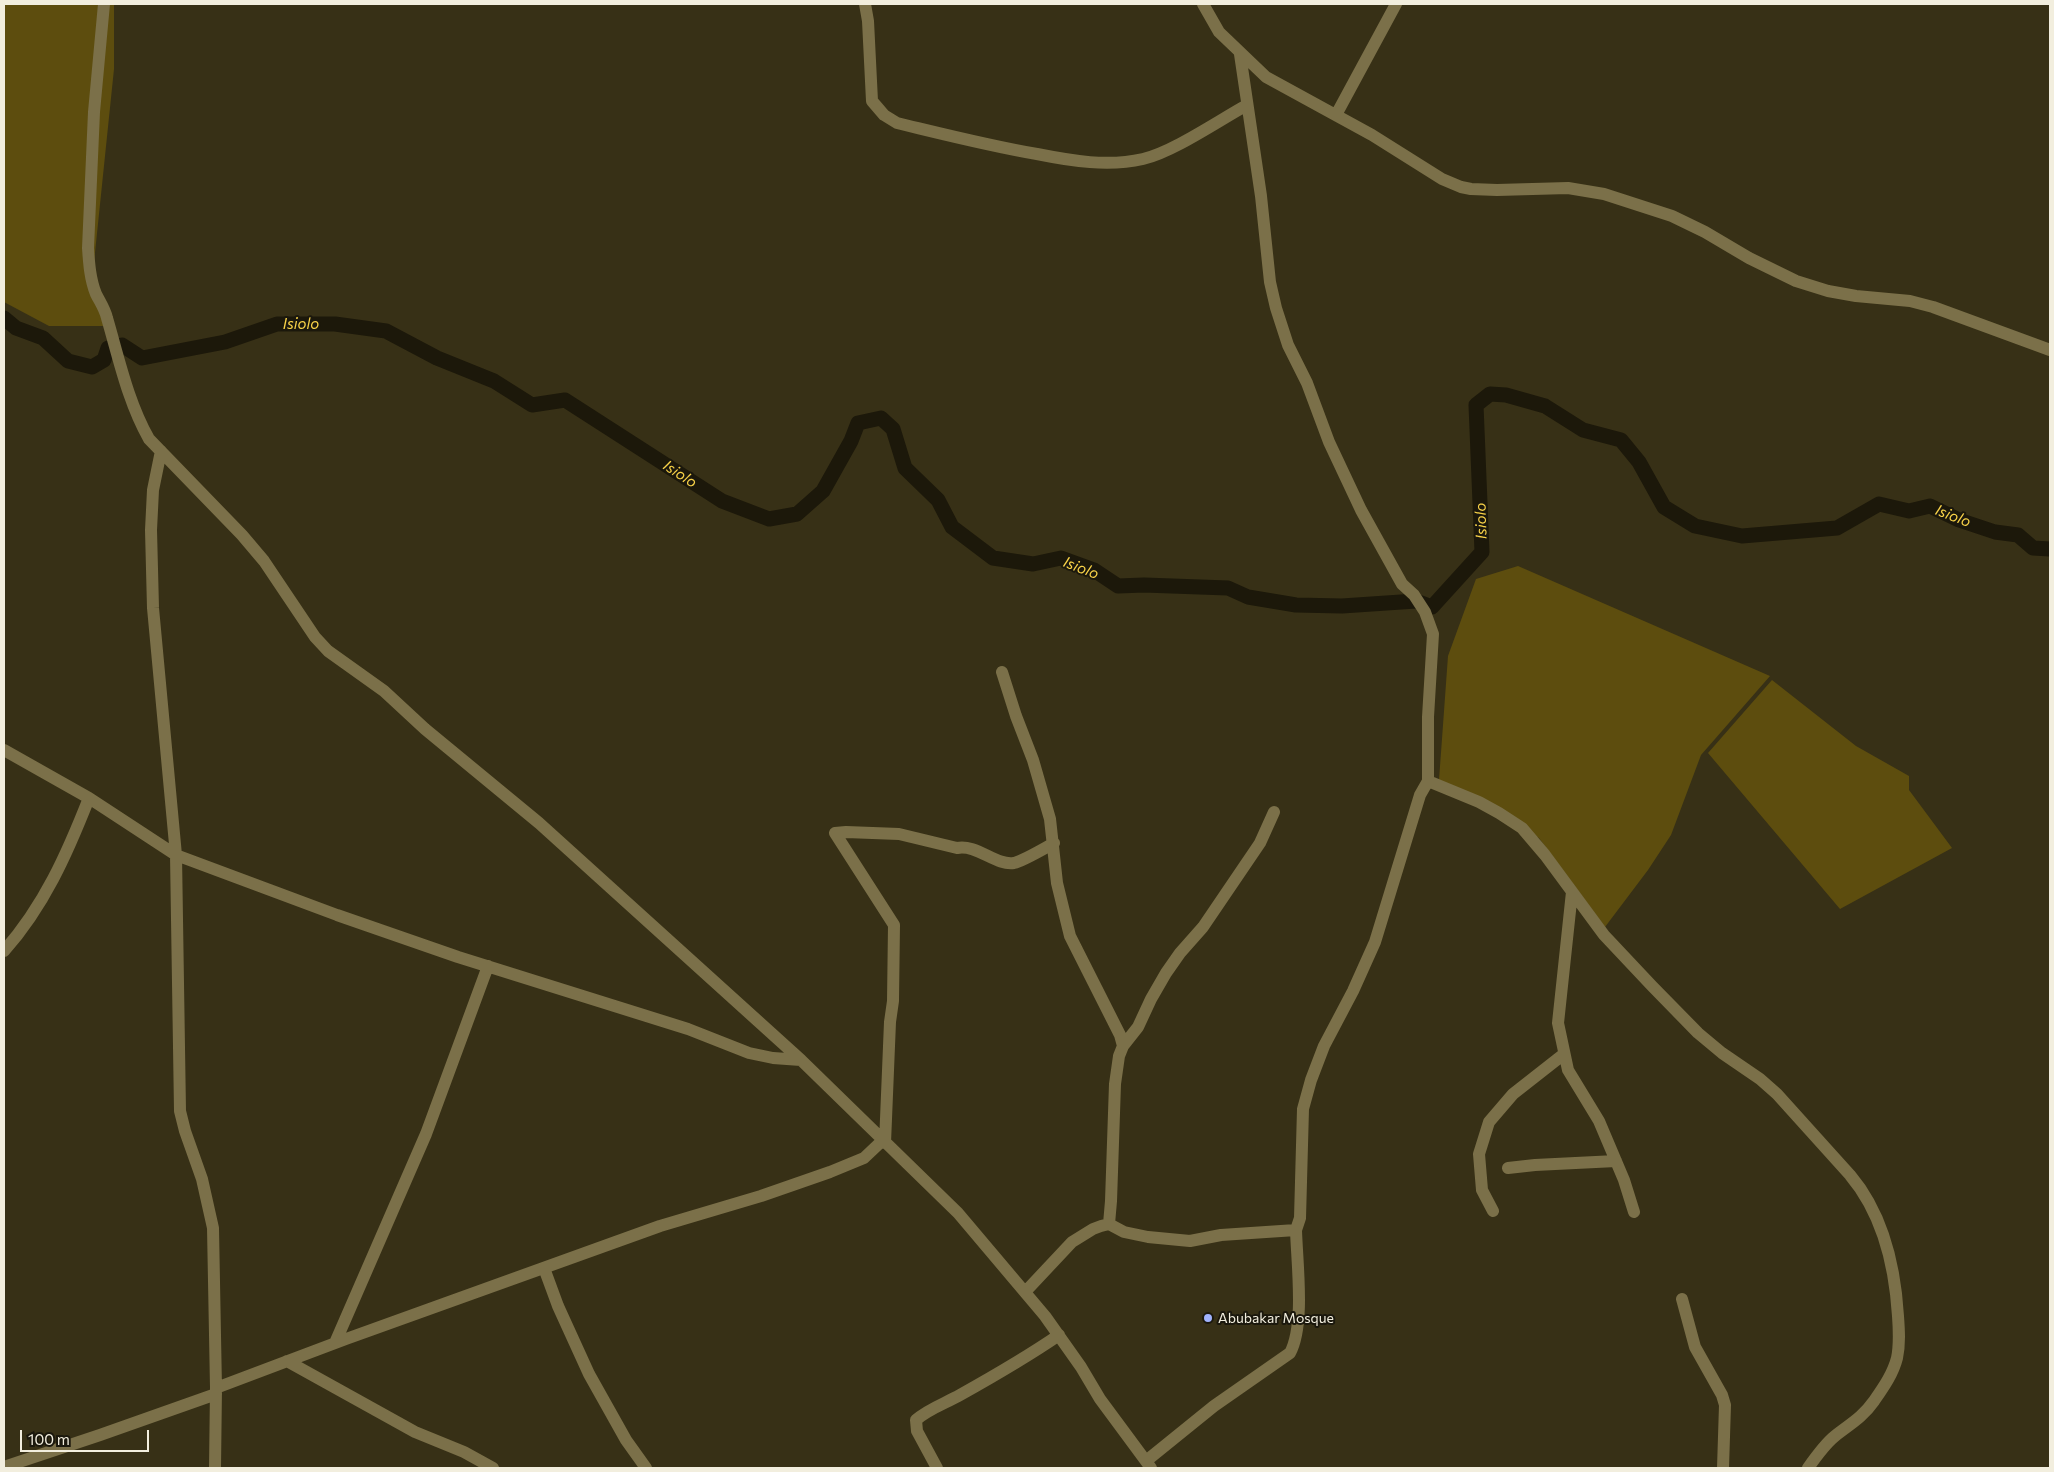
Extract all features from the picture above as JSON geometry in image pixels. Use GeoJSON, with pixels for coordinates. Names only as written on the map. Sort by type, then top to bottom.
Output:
{"type":"FeatureCollection","features":[{"type":"Feature","properties":{"kind":"street"},"geometry":{"type":"LineString","coordinates":[[104,4],[94,112],[88,248],[91,278],[107,318],[114,347],[140,424],[149,439],[264,560],[298,615],[328,651],[384,692],[425,730],[539,823],[801,1060],[923,1177],[958,1213],[1026,1291],[1060,1335],[1100,1399],[1149,1465],[1214,1406],[1290,1353],[1296,1342],[1298,1332],[1296,1230],[1300,1218],[1303,1109],[1311,1080],[1324,1046],[1375,942],[1420,795],[1428,781],[1428,717],[1433,634],[1425,612],[1414,595],[1402,584],[1361,510],[1329,442],[1306,383],[1288,344],[1276,308],[1270,282],[1261,196],[1240,54]]}},
{"type":"Feature","properties":{"kind":"street"},"geometry":{"type":"LineString","coordinates":[[865,4],[872,80],[872,101],[884,115],[897,122],[1015,150],[1063,159],[1097,163],[1127,162],[1144,159],[1164,151],[1247,105]]}},
{"type":"Feature","properties":{"kind":"street"},"geometry":{"type":"LineString","coordinates":[[1203,4],[1219,32],[1266,78],[1372,135],[1442,179],[1460,187],[1489,190],[1568,188],[1612,196],[1672,216],[1796,281],[1828,292],[1910,302],[1933,307],[2050,350]]}},
{"type":"Feature","properties":{"kind":"street"},"geometry":{"type":"LineString","coordinates":[[1336,115],[1396,4]]}},
{"type":"Feature","properties":{"kind":"street"},"geometry":{"type":"LineString","coordinates":[[161,451],[153,490],[150,530],[152,588],[176,855],[180,1111],[202,1179],[213,1228],[216,1391],[214,1468]]}},
{"type":"Feature","properties":{"kind":"street"},"geometry":{"type":"LineString","coordinates":[[1002,672],[1033,760],[1050,819],[1058,883],[1070,936],[1120,1035],[1123,1046]]}},
{"type":"Feature","properties":{"kind":"street"},"geometry":{"type":"LineString","coordinates":[[4,750],[89,798],[176,855],[337,916],[688,1029],[749,1052],[773,1058],[801,1060]]}},
{"type":"Feature","properties":{"kind":"street"},"geometry":{"type":"LineString","coordinates":[[1428,781],[1479,802],[1522,828],[1604,935],[1680,1015],[1722,1053],[1760,1079],[1790,1108],[1861,1188],[1879,1225],[1894,1272],[1899,1335],[1897,1358],[1884,1387],[1862,1417],[1834,1437],[1808,1468]]}},
{"type":"Feature","properties":{"kind":"street"},"geometry":{"type":"LineString","coordinates":[[4,951],[40,905],[61,867],[89,798]]}},
{"type":"Feature","properties":{"kind":"street"},"geometry":{"type":"LineString","coordinates":[[1109,1224],[1115,1084],[1119,1056],[1123,1046],[1138,1027],[1151,999],[1180,953],[1203,927],[1260,843],[1274,812]]}},
{"type":"Feature","properties":{"kind":"street"},"geometry":{"type":"LineString","coordinates":[[4,1467],[100,1435],[335,1343],[660,1226],[761,1196],[864,1158],[884,1141],[892,1001],[894,925],[835,833],[899,834],[957,848],[967,846],[990,858],[1014,863],[1054,843]]}},
{"type":"Feature","properties":{"kind":"street"},"geometry":{"type":"LineString","coordinates":[[1572,892],[1558,1023],[1564,1054],[1568,1070],[1599,1121],[1616,1161],[1634,1212]]}},
{"type":"Feature","properties":{"kind":"street"},"geometry":{"type":"LineString","coordinates":[[335,1343],[426,1134],[488,966]]}},
{"type":"Feature","properties":{"kind":"street"},"geometry":{"type":"LineString","coordinates":[[1493,1210],[1482,1190],[1479,1154],[1489,1122],[1512,1094],[1564,1054]]}},
{"type":"Feature","properties":{"kind":"street"},"geometry":{"type":"LineString","coordinates":[[1508,1168],[1616,1161]]}},
{"type":"Feature","properties":{"kind":"street"},"geometry":{"type":"LineString","coordinates":[[1026,1291],[1072,1242],[1092,1229],[1109,1224],[1124,1232],[1148,1237],[1190,1241],[1221,1235],[1296,1230]]}},
{"type":"Feature","properties":{"kind":"street"},"geometry":{"type":"LineString","coordinates":[[544,1268],[558,1306],[589,1374],[626,1440],[646,1468]]}},
{"type":"Feature","properties":{"kind":"street"},"geometry":{"type":"LineString","coordinates":[[1682,1298],[1695,1347],[1722,1395],[1725,1447],[1723,1468]]}},
{"type":"Feature","properties":{"kind":"street"},"geometry":{"type":"LineString","coordinates":[[937,1468],[917,1431],[916,1420],[922,1414],[950,1401],[1024,1359],[1060,1335]]}},
{"type":"Feature","properties":{"kind":"street"},"geometry":{"type":"LineString","coordinates":[[287,1361],[415,1432],[464,1452],[494,1468]]}},
{"type":"Feature","properties":{"kind":"shaded area"},"geometry":{"type":"Polygon","coordinates":[[[4,4],[114,4],[114,69],[93,272],[110,326],[49,326],[4,302],[4,4]]]}},
{"type":"Feature","properties":{"kind":"shaded area"},"geometry":{"type":"Polygon","coordinates":[[[1518,566],[1770,676],[1701,755],[1671,835],[1648,870],[1605,927],[1539,838],[1490,807],[1439,780],[1448,656],[1476,579],[1518,566]]]}},
{"type":"Feature","properties":{"kind":"shaded area"},"geometry":{"type":"Polygon","coordinates":[[[1772,680],[1856,746],[1909,776],[1909,790],[1952,848],[1840,909],[1708,753],[1772,680]]]}},
{"type":"Feature","properties":{"kind":"waterway","name":"Isiolo"},"geometry":{"type":"LineString","coordinates":[[4,318],[16,328],[43,338],[68,361],[92,367],[104,360],[108,348],[122,345],[142,358],[225,342],[277,324],[335,324],[386,331],[437,358],[494,381],[532,405],[565,400],[722,501],[769,519],[797,514],[823,491],[851,441],[858,423],[881,418],[893,429],[905,468],[938,500],[952,527],[993,558],[1033,564],[1061,558],[1094,570],[1118,586],[1228,588],[1248,597],[1296,605],[1342,606],[1416,601],[1432,607],[1482,552],[1476,405],[1490,394],[1506,395],[1545,406],[1583,430],[1621,440],[1639,462],[1664,507],[1695,526],[1742,536],[1837,528],[1879,504],[1909,511],[1930,506],[1959,520],[1995,532],[2018,535],[2033,548],[2050,549]]}},
{"type":"Feature","properties":{"kind":"place","name":"Abubakar Mosque"},"geometry":{"type":"Point","coordinates":[1208,1318]}}]}
